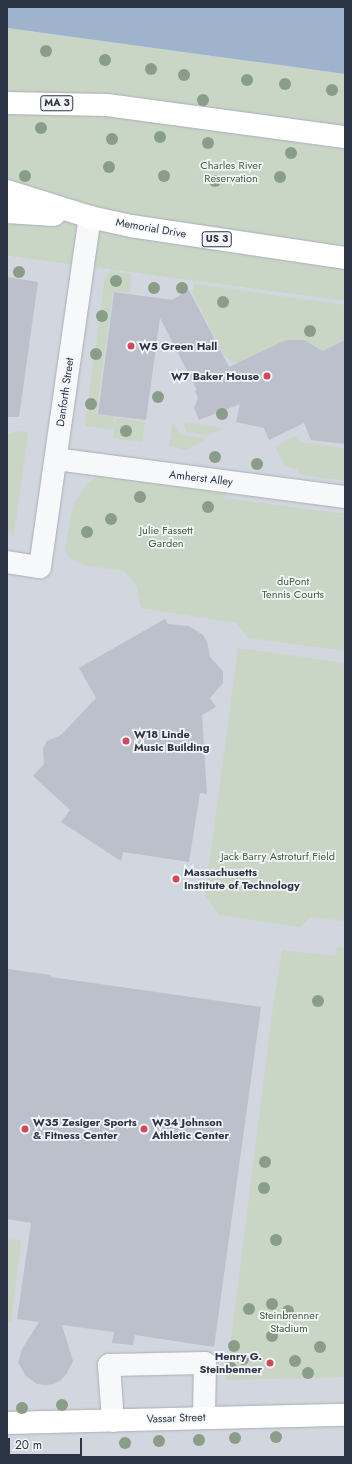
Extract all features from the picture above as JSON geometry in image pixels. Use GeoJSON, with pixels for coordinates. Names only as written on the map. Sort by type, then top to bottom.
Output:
{"type":"FeatureCollection","features":[{"type":"Feature","properties":{"kind":"main road"},"geometry":{"type":"LineString","coordinates":[[7,89],[107,105],[345,137]]}},
{"type":"Feature","properties":{"kind":"main road","name":"MA 3"},"geometry":{"type":"LineString","coordinates":[[7,103],[107,105]]}},
{"type":"Feature","properties":{"kind":"main road","name":"Memorial Drive"},"geometry":{"type":"LineString","coordinates":[[7,191],[90,217],[137,226],[345,258]]}},
{"type":"Feature","properties":{"kind":"main road"},"geometry":{"type":"LineString","coordinates":[[7,212],[90,217]]}},
{"type":"Feature","properties":{"kind":"main road","name":"Vassar Street"},"geometry":{"type":"LineString","coordinates":[[7,1423],[345,1414]]}},
{"type":"Feature","properties":{"kind":"street","name":"Danforth Street"},"geometry":{"type":"LineString","coordinates":[[7,562],[40,567],[90,217]]}},
{"type":"Feature","properties":{"kind":"street","name":"Amherst Alley"},"geometry":{"type":"LineString","coordinates":[[56,459],[345,497]]}},
{"type":"Feature","properties":{"kind":"street"},"geometry":{"type":"LineString","coordinates":[[114,1421],[109,1365],[205,1362],[204,1417]]}},
{"type":"Feature","properties":{"kind":"shaded area","name":"Massachusetts Institute of Technology"},"geometry":{"type":"Polygon","coordinates":[[[7,256],[345,301],[345,1457],[7,1457],[7,256]]]}},
{"type":"Feature","properties":{"kind":"green space","name":"Charles River Reservation"},"geometry":{"type":"Polygon","coordinates":[[[7,28],[345,74],[345,301],[7,256],[7,28]]]}},
{"type":"Feature","properties":{"kind":"green space"},"geometry":{"type":"Polygon","coordinates":[[[111,271],[132,275],[130,293],[113,291],[96,413],[115,416],[113,430],[85,426],[105,277],[111,271]]]}},
{"type":"Feature","properties":{"kind":"green space"},"geometry":{"type":"Polygon","coordinates":[[[194,284],[345,305],[345,340],[330,347],[335,358],[326,354],[315,345],[301,341],[242,363],[231,362],[224,355],[192,292],[194,284]]]}},
{"type":"Feature","properties":{"kind":"green space"},"geometry":{"type":"Polygon","coordinates":[[[116,418],[145,422],[142,442],[113,438],[116,418]]]}},
{"type":"Feature","properties":{"kind":"green space"},"geometry":{"type":"Polygon","coordinates":[[[173,422],[181,435],[204,438],[203,441],[186,450],[169,446],[173,422]]]}},
{"type":"Feature","properties":{"kind":"green space"},"geometry":{"type":"Polygon","coordinates":[[[183,422],[224,428],[209,435],[187,432],[183,422]]]}},
{"type":"Feature","properties":{"kind":"green space"},"geometry":{"type":"Polygon","coordinates":[[[20,431],[28,433],[14,534],[7,533],[7,434],[20,431]]]}},
{"type":"Feature","properties":{"kind":"green space"},"geometry":{"type":"Polygon","coordinates":[[[295,436],[300,442],[345,448],[345,481],[301,475],[296,469],[285,466],[275,447],[295,436]]]}},
{"type":"Feature","properties":{"kind":"green space"},"geometry":{"type":"Polygon","coordinates":[[[106,474],[225,493],[224,498],[345,514],[345,651],[248,638],[236,623],[141,608],[136,585],[124,571],[83,565],[71,559],[65,551],[73,505],[86,485],[96,477],[106,474]]]}},
{"type":"Feature","properties":{"kind":"green space","name":"Jack Barry Astroturf Field"},"geometry":{"type":"Polygon","coordinates":[[[238,648],[345,663],[345,921],[311,917],[300,927],[219,915],[205,896],[238,648]]]}},
{"type":"Feature","properties":{"kind":"green space","name":"Steinbrenner Stadium"},"geometry":{"type":"Polygon","coordinates":[[[337,947],[345,948],[345,1377],[226,1380],[273,1007],[282,950],[336,956],[337,947]]]}},
{"type":"Feature","properties":{"kind":"green space"},"geometry":{"type":"Polygon","coordinates":[[[7,1239],[21,1241],[11,1321],[7,1321],[7,1239]]]}},
{"type":"Feature","properties":{"kind":"water"},"geometry":{"type":"Polygon","coordinates":[[[7,7],[345,7],[345,74],[7,28],[7,7]]]}},
{"type":"Feature","properties":{"kind":"building"},"geometry":{"type":"Polygon","coordinates":[[[7,277],[38,282],[19,417],[7,417],[7,277]]]}},
{"type":"Feature","properties":{"kind":"building","name":"W7 Baker House"},"geometry":{"type":"Polygon","coordinates":[[[189,290],[229,367],[286,340],[304,340],[323,351],[345,340],[345,444],[311,440],[304,423],[269,440],[264,428],[236,422],[240,404],[199,420],[194,408],[198,398],[195,391],[197,390],[160,318],[146,420],[98,414],[114,292],[172,300],[189,290]]]}},
{"type":"Feature","properties":{"kind":"building","name":"W18 Linde Music Building"},"geometry":{"type":"Polygon","coordinates":[[[165,619],[168,624],[189,626],[203,635],[207,642],[210,657],[223,671],[223,683],[210,698],[216,707],[202,715],[207,794],[200,793],[189,862],[123,852],[121,861],[61,822],[70,810],[33,776],[44,764],[43,749],[47,741],[61,735],[96,698],[79,668],[165,619]]]}},
{"type":"Feature","properties":{"kind":"building","name":"W34 Johnson Athletic Center"},"geometry":{"type":"Polygon","coordinates":[[[7,969],[51,975],[51,977],[261,1007],[214,1347],[135,1335],[133,1345],[112,1343],[114,1332],[62,1325],[73,1361],[67,1373],[61,1380],[54,1384],[37,1384],[26,1376],[18,1363],[22,1349],[39,1322],[17,1319],[31,1223],[7,1219],[7,969]]]}},
{"type":"Feature","properties":{"kind":"place","name":"W5 Green Hall"},"geometry":{"type":"Point","coordinates":[131,346]}},
{"type":"Feature","properties":{"kind":"place","name":"W7 Baker House"},"geometry":{"type":"Point","coordinates":[267,376]}},
{"type":"Feature","properties":{"kind":"place","name":"W18 Linde Music Building"},"geometry":{"type":"Point","coordinates":[126,741]}},
{"type":"Feature","properties":{"kind":"place","name":"Massachusetts Institute of Technology"},"geometry":{"type":"Point","coordinates":[176,879]}},
{"type":"Feature","properties":{"kind":"place","name":"W35 Zesiger Sports & Fitness Center"},"geometry":{"type":"Point","coordinates":[25,1129]}},
{"type":"Feature","properties":{"kind":"place","name":"W34 Johnson Athletic Center"},"geometry":{"type":"Point","coordinates":[144,1129]}},
{"type":"Feature","properties":{"kind":"place","name":"Henry G. Steinbenner"},"geometry":{"type":"Point","coordinates":[270,1363]}},
{"type":"Feature","properties":{"kind":"park label","name":"Julie Fassett Garden"},"geometry":{"type":"Point","coordinates":[166,537]}},
{"type":"Feature","properties":{"kind":"park label","name":"duPont Tennis Courts"},"geometry":{"type":"Point","coordinates":[293,588]}}]}
